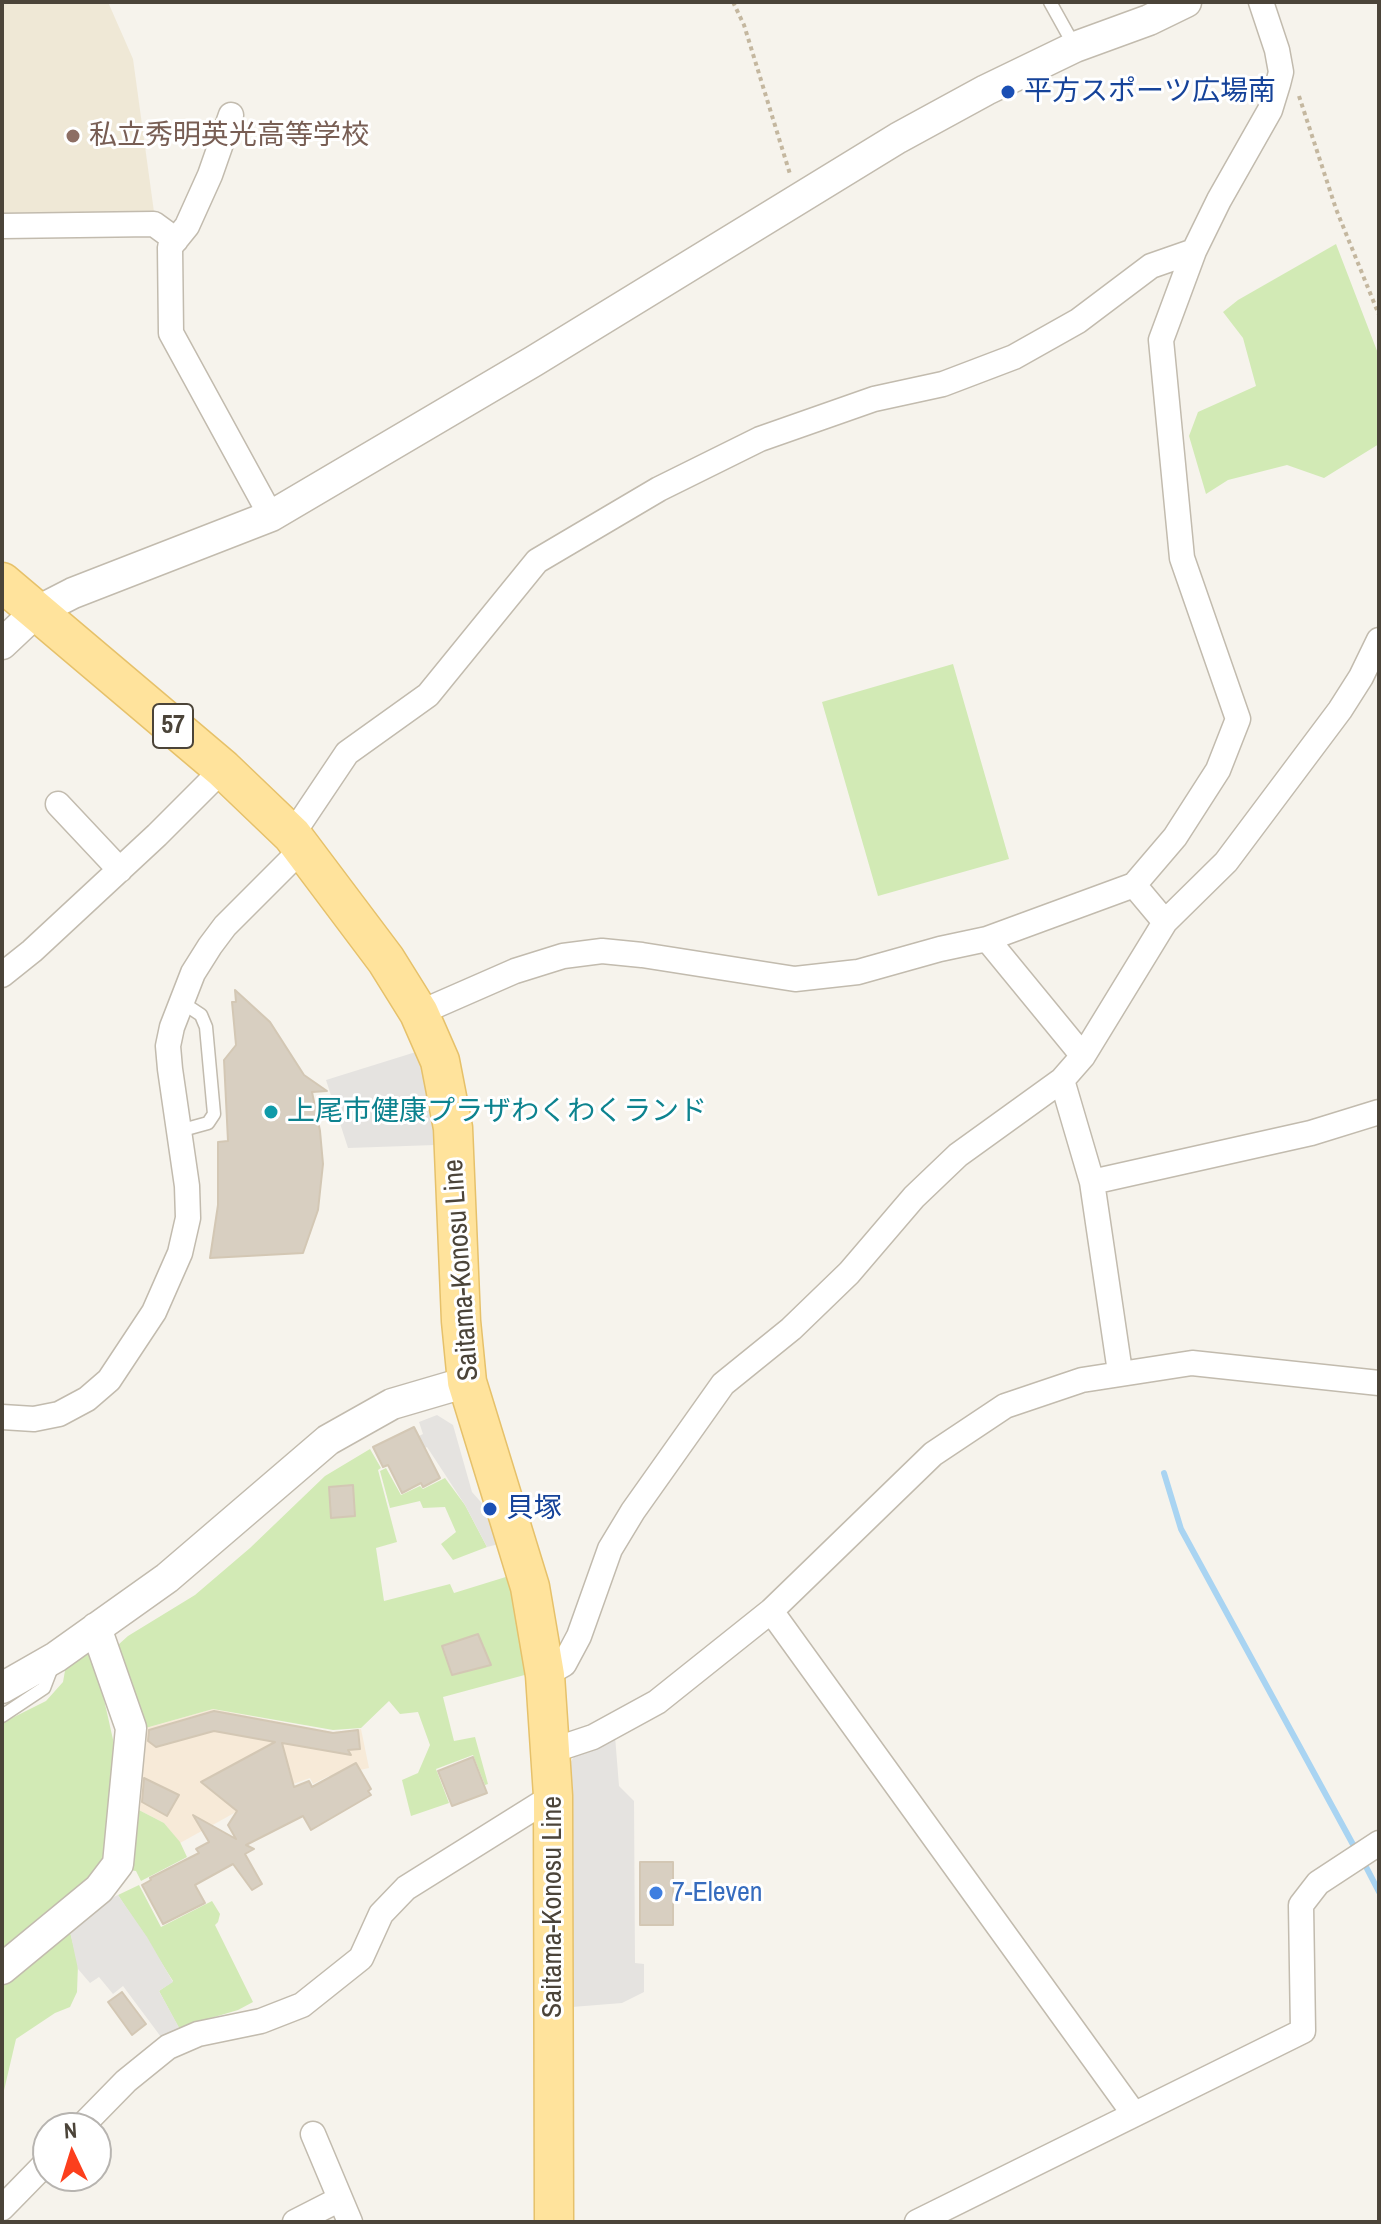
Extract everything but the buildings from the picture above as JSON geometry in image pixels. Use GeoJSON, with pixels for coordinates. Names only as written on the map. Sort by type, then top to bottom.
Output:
{"type":"FeatureCollection","features":[{"type":"Feature","properties":{"kind":"main road","name":"Saitama-Konosu Line"},"geometry":{"type":"LineString","coordinates":[[2,582],[223,769],[297,842],[386,960],[419,1013],[440,1061],[453,1128],[461,1321],[467,1382],[530,1587],[545,1675],[553,1796],[554,2222]]}},
{"type":"Feature","properties":{"kind":"street"},"geometry":{"type":"LineString","coordinates":[[2,644],[36,612],[73,593],[271,516],[534,361],[898,138],[986,90],[1075,47],[1149,20],[1186,2]]}},
{"type":"Feature","properties":{"kind":"street"},"geometry":{"type":"LineString","coordinates":[[419,1013],[515,971],[576,954],[602,951],[795,979],[858,972],[987,939],[1134,885],[1175,837],[1218,770],[1238,719],[1182,558],[1161,340],[1194,251],[1270,110],[1278,84],[1280,67],[1261,2]]}},
{"type":"Feature","properties":{"kind":"street"},"geometry":{"type":"LineString","coordinates":[[231,115],[210,175],[187,226],[170,247],[171,333],[271,516]]}},
{"type":"Feature","properties":{"kind":"street"},"geometry":{"type":"LineString","coordinates":[[2,226],[154,224],[176,240]]}},
{"type":"Feature","properties":{"kind":"street"},"geometry":{"type":"LineString","coordinates":[[2,1417],[34,1419],[59,1414],[87,1399],[109,1380],[154,1312],[180,1253],[188,1218],[187,1186],[168,1046],[180,1001],[201,959],[297,842],[347,753],[428,695],[537,561],[659,489],[760,439],[874,399],[943,384],[1014,357],[1078,321],[1151,266],[1194,251]]}},
{"type":"Feature","properties":{"kind":"street"},"geometry":{"type":"LineString","coordinates":[[545,1675],[564,1664],[579,1636],[610,1549],[633,1511],[723,1384],[791,1329],[830,1292],[914,1197],[958,1155],[1062,1080],[1083,1056],[1165,922],[1226,862],[1340,710],[1379,640]]}},
{"type":"Feature","properties":{"kind":"street"},"geometry":{"type":"LineString","coordinates":[[2,975],[120,870],[223,769]]}},
{"type":"Feature","properties":{"kind":"street"},"geometry":{"type":"LineString","coordinates":[[58,804],[120,870]]}},
{"type":"Feature","properties":{"kind":"street"},"geometry":{"type":"LineString","coordinates":[[1134,885],[1165,922]]}},
{"type":"Feature","properties":{"kind":"street"},"geometry":{"type":"LineString","coordinates":[[987,939],[1083,1056]]}},
{"type":"Feature","properties":{"kind":"street"},"geometry":{"type":"LineString","coordinates":[[1062,1080],[1092,1182],[1120,1372]]}},
{"type":"Feature","properties":{"kind":"street"},"geometry":{"type":"LineString","coordinates":[[1092,1182],[1311,1133],[1379,1112]]}},
{"type":"Feature","properties":{"kind":"street"},"geometry":{"type":"LineString","coordinates":[[551,1751],[593,1737],[657,1702],[771,1611],[933,1454],[1005,1406],[1082,1380],[1192,1363],[1379,1383]]}},
{"type":"Feature","properties":{"kind":"street"},"geometry":{"type":"LineString","coordinates":[[2,1688],[56,1657],[167,1578],[328,1440],[392,1404],[467,1382]]}},
{"type":"Feature","properties":{"kind":"street"},"geometry":{"type":"LineString","coordinates":[[771,1611],[1134,2114]]}},
{"type":"Feature","properties":{"kind":"street"},"geometry":{"type":"LineString","coordinates":[[2,1969],[99,1889],[118,1864],[131,1728],[96,1628]]}},
{"type":"Feature","properties":{"kind":"street"},"geometry":{"type":"LineString","coordinates":[[96,2112],[126,2081],[168,2047],[198,2034],[261,2021],[302,2005],[361,1958],[381,1914],[406,1888],[553,1796]]}},
{"type":"Feature","properties":{"kind":"street"},"geometry":{"type":"LineString","coordinates":[[917,2222],[1303,2031],[1301,1905],[1318,1883],[1375,1845]]}},
{"type":"Feature","properties":{"kind":"street"},"geometry":{"type":"LineString","coordinates":[[313,2134],[350,2222]]}},
{"type":"Feature","properties":{"kind":"street"},"geometry":{"type":"LineString","coordinates":[[2,2208],[32,2177]]}},
{"type":"Feature","properties":{"kind":"street"},"geometry":{"type":"LineString","coordinates":[[295,2222],[340,2199]]}},
{"type":"Feature","properties":{"kind":"lane"},"geometry":{"type":"LineString","coordinates":[[1050,2],[1075,47]]}},
{"type":"Feature","properties":{"kind":"lane"},"geometry":{"type":"LineString","coordinates":[[179,1131],[208,1123],[214,1114],[206,1027],[201,1015],[180,1001]]}},
{"type":"Feature","properties":{"kind":"lane"},"geometry":{"type":"LineString","coordinates":[[2,1716],[44,1688],[56,1657]]}},
{"type":"Feature","properties":{"kind":"path"},"geometry":{"type":"LineString","coordinates":[[733,2],[744,25],[798,199]]}},
{"type":"Feature","properties":{"kind":"path"},"geometry":{"type":"LineString","coordinates":[[1280,67],[1290,71],[1296,81],[1314,147],[1379,315]]}},
{"type":"Feature","properties":{"kind":"shaded area","name":"私立秀明英光高等学校"},"geometry":{"type":"Polygon","coordinates":[[[2,2],[108,2],[133,59],[154,212],[144,218],[2,216],[2,2]]]}},
{"type":"Feature","properties":{"kind":"shaded area","name":"上尾市健康プラザわくわくランド"},"geometry":{"type":"Polygon","coordinates":[[[419,1051],[437,1102],[435,1145],[348,1148],[326,1080],[419,1051]]]}},
{"type":"Feature","properties":{"kind":"shaded area"},"geometry":{"type":"Polygon","coordinates":[[[437,1415],[453,1425],[472,1492],[487,1509],[499,1544],[487,1547],[465,1505],[427,1447],[407,1456],[401,1445],[423,1434],[419,1422],[437,1415]]]}},
{"type":"Feature","properties":{"kind":"shaded area"},"geometry":{"type":"Polygon","coordinates":[[[213,1709],[333,1732],[361,1729],[369,1768],[346,1773],[333,1782],[329,1776],[313,1784],[310,1778],[274,1791],[180,1843],[164,1823],[135,1808],[142,1729],[213,1709]]]}},
{"type":"Feature","properties":{"kind":"shaded area"},"geometry":{"type":"Polygon","coordinates":[[[615,1736],[619,1786],[634,1801],[635,1963],[644,1964],[644,1992],[622,2003],[572,2007],[569,1764],[574,1757],[615,1736]]]}},
{"type":"Feature","properties":{"kind":"shaded area"},"geometry":{"type":"Polygon","coordinates":[[[118,1895],[173,1982],[159,1991],[181,2031],[164,2041],[123,1986],[113,1994],[99,1977],[90,1983],[78,1969],[69,1927],[97,1904],[118,1895]]]}},
{"type":"Feature","properties":{"kind":"green space"},"geometry":{"type":"Polygon","coordinates":[[[1336,244],[1379,356],[1379,444],[1324,478],[1287,465],[1228,480],[1206,494],[1189,436],[1198,412],[1256,386],[1243,338],[1223,312],[1238,300],[1336,244]]]}},
{"type":"Feature","properties":{"kind":"green space"},"geometry":{"type":"Polygon","coordinates":[[[953,664],[1009,859],[878,896],[822,702],[953,664]]]}},
{"type":"Feature","properties":{"kind":"green space"},"geometry":{"type":"Polygon","coordinates":[[[370,1449],[381,1468],[378,1470],[397,1542],[376,1548],[384,1601],[450,1584],[454,1593],[509,1576],[532,1673],[443,1697],[454,1741],[475,1737],[488,1784],[485,1785],[473,1755],[436,1769],[449,1803],[411,1816],[402,1780],[418,1773],[430,1745],[418,1712],[400,1714],[389,1701],[361,1728],[333,1730],[213,1709],[142,1729],[118,1645],[195,1595],[250,1548],[325,1476],[370,1449]]]}},
{"type":"Feature","properties":{"kind":"green space"},"geometry":{"type":"Polygon","coordinates":[[[386,1468],[401,1495],[445,1478],[465,1505],[487,1547],[453,1560],[441,1544],[456,1532],[445,1507],[423,1508],[420,1501],[390,1508],[380,1471],[386,1468]]]}},
{"type":"Feature","properties":{"kind":"green space"},"geometry":{"type":"Polygon","coordinates":[[[87,1652],[97,1668],[116,1766],[103,1858],[83,1886],[2,1956],[2,1723],[46,1701],[63,1682],[66,1665],[87,1652]]]}},
{"type":"Feature","properties":{"kind":"green space"},"geometry":{"type":"Polygon","coordinates":[[[135,1808],[164,1823],[180,1842],[187,1857],[141,1881],[136,1871],[128,1870],[135,1808]]]}},
{"type":"Feature","properties":{"kind":"green space"},"geometry":{"type":"Polygon","coordinates":[[[139,1885],[161,1927],[212,1901],[220,1914],[215,1925],[253,2002],[211,2018],[182,2034],[159,1991],[173,1981],[118,1895],[139,1885]]]}},
{"type":"Feature","properties":{"kind":"green space"},"geometry":{"type":"Polygon","coordinates":[[[69,1927],[78,1964],[77,1992],[70,2007],[55,2013],[16,2039],[2,2099],[2,1986],[69,1927]]]}},
{"type":"Feature","properties":{"kind":"waterway"},"geometry":{"type":"LineString","coordinates":[[1164,1473],[1181,1529],[1356,1850]]}},
{"type":"Feature","properties":{"kind":"waterway"},"geometry":{"type":"LineString","coordinates":[[1362,1859],[1379,1892]]}},
{"type":"Feature","properties":{"kind":"place","name":"平方スポーツ広場南"},"geometry":{"type":"Point","coordinates":[1008,92]}},
{"type":"Feature","properties":{"kind":"place","name":"私立秀明英光高等学校"},"geometry":{"type":"Point","coordinates":[73,136]}},
{"type":"Feature","properties":{"kind":"place","name":"上尾市健康プラザわくわくランド"},"geometry":{"type":"Point","coordinates":[271,1112]}},
{"type":"Feature","properties":{"kind":"place","name":"貝塚"},"geometry":{"type":"Point","coordinates":[490,1509]}},
{"type":"Feature","properties":{"kind":"place","name":"7-Eleven"},"geometry":{"type":"Point","coordinates":[656,1893]}}]}
